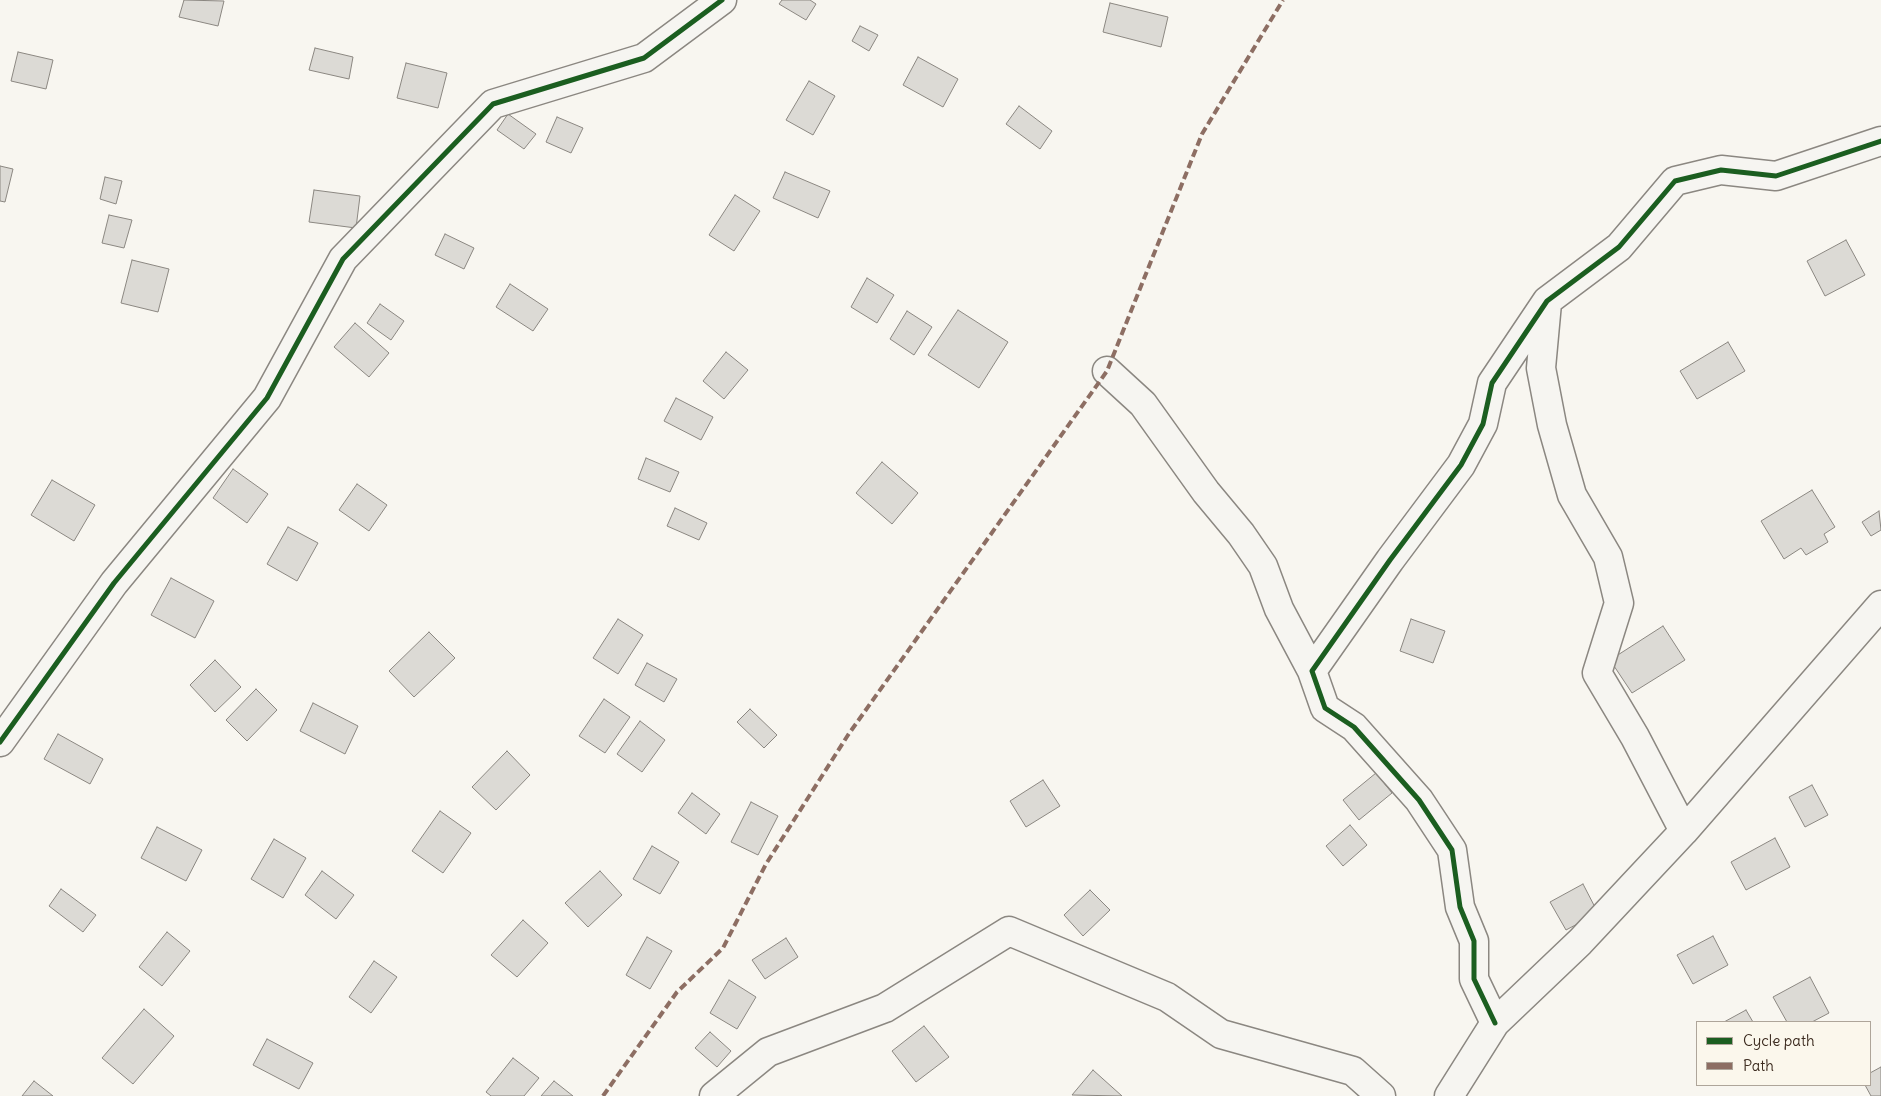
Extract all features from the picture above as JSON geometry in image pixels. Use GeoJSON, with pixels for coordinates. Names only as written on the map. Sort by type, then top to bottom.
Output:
{"type":"FeatureCollection","features":[{"type":"Feature","properties":{"kind":"street"},"geometry":{"type":"LineString","coordinates":[[0,742],[114,583],[267,398],[343,259],[493,104],[644,58],[722,0]]}},
{"type":"Feature","properties":{"kind":"street"},"geometry":{"type":"LineString","coordinates":[[1312,671],[1390,560],[1461,465],[1483,424],[1492,383],[1547,301],[1619,247],[1675,181],[1721,170],[1776,176],[1881,141]]}},
{"type":"Feature","properties":{"kind":"street"},"geometry":{"type":"LineString","coordinates":[[1547,301],[1541,368],[1552,425],[1572,495],[1608,557],[1619,603],[1597,672],[1635,737],[1684,831]]}},
{"type":"Feature","properties":{"kind":"street"},"geometry":{"type":"LineString","coordinates":[[1106,371],[1143,404],[1173,443],[1206,492],[1241,534],[1263,566],[1279,609],[1312,671],[1325,708],[1354,727],[1419,800],[1452,850],[1460,907],[1474,941],[1474,979],[1495,1023]]}},
{"type":"Feature","properties":{"kind":"street"},"geometry":{"type":"LineString","coordinates":[[1449,1096],[1495,1023],[1580,942],[1684,831],[1881,605]]}},
{"type":"Feature","properties":{"kind":"street"},"geometry":{"type":"LineString","coordinates":[[714,1096],[768,1052],[884,1008],[1009,931],[1167,996],[1221,1034],[1353,1071],[1381,1096]]}},
{"type":"Feature","properties":{"kind":"building"},"geometry":{"type":"Polygon","coordinates":[[[184,0],[224,1],[218,26],[179,17],[184,0]]]}},
{"type":"Feature","properties":{"kind":"building"},"geometry":{"type":"Polygon","coordinates":[[[782,0],[810,0],[816,4],[806,20],[779,4],[782,0]]]}},
{"type":"Feature","properties":{"kind":"building"},"geometry":{"type":"Polygon","coordinates":[[[1110,3],[1168,17],[1161,47],[1103,32],[1110,3]]]}},
{"type":"Feature","properties":{"kind":"building"},"geometry":{"type":"Polygon","coordinates":[[[860,26],[878,35],[869,51],[852,41],[860,26]]]}},
{"type":"Feature","properties":{"kind":"building"},"geometry":{"type":"Polygon","coordinates":[[[315,48],[353,57],[349,79],[309,70],[315,48]]]}},
{"type":"Feature","properties":{"kind":"building"},"geometry":{"type":"Polygon","coordinates":[[[18,52],[53,60],[46,89],[11,81],[18,52]]]}},
{"type":"Feature","properties":{"kind":"building"},"geometry":{"type":"Polygon","coordinates":[[[918,57],[958,79],[943,107],[903,85],[918,57]]]}},
{"type":"Feature","properties":{"kind":"building"},"geometry":{"type":"Polygon","coordinates":[[[406,63],[447,73],[438,108],[397,98],[406,63]]]}},
{"type":"Feature","properties":{"kind":"building"},"geometry":{"type":"Polygon","coordinates":[[[809,81],[835,96],[813,135],[786,120],[809,81]]]}},
{"type":"Feature","properties":{"kind":"building"},"geometry":{"type":"Polygon","coordinates":[[[1019,106],[1052,131],[1040,149],[1006,124],[1019,106]]]}},
{"type":"Feature","properties":{"kind":"building"},"geometry":{"type":"Polygon","coordinates":[[[508,114],[536,134],[524,149],[497,130],[508,114]]]}},
{"type":"Feature","properties":{"kind":"building"},"geometry":{"type":"Polygon","coordinates":[[[557,117],[583,128],[571,153],[546,142],[557,117]]]}},
{"type":"Feature","properties":{"kind":"building"},"geometry":{"type":"Polygon","coordinates":[[[0,166],[13,169],[5,202],[0,201],[0,166]]]}},
{"type":"Feature","properties":{"kind":"building"},"geometry":{"type":"Polygon","coordinates":[[[785,172],[830,191],[818,218],[773,198],[785,172]]]}},
{"type":"Feature","properties":{"kind":"building"},"geometry":{"type":"Polygon","coordinates":[[[105,177],[122,181],[116,204],[100,199],[105,177]]]}},
{"type":"Feature","properties":{"kind":"building"},"geometry":{"type":"Polygon","coordinates":[[[314,190],[360,196],[356,228],[309,222],[314,190]]]}},
{"type":"Feature","properties":{"kind":"building"},"geometry":{"type":"Polygon","coordinates":[[[735,195],[760,211],[734,251],[709,235],[735,195]]]}},
{"type":"Feature","properties":{"kind":"building"},"geometry":{"type":"Polygon","coordinates":[[[109,215],[132,220],[124,248],[102,243],[109,215]]]}},
{"type":"Feature","properties":{"kind":"building"},"geometry":{"type":"Polygon","coordinates":[[[445,234],[474,248],[464,269],[435,255],[445,234]]]}},
{"type":"Feature","properties":{"kind":"building"},"geometry":{"type":"Polygon","coordinates":[[[1846,240],[1865,275],[1825,296],[1807,261],[1846,240]]]}},
{"type":"Feature","properties":{"kind":"building"},"geometry":{"type":"Polygon","coordinates":[[[132,260],[169,269],[158,312],[121,303],[132,260]]]}},
{"type":"Feature","properties":{"kind":"building"},"geometry":{"type":"Polygon","coordinates":[[[867,278],[894,295],[877,323],[851,307],[867,278]]]}},
{"type":"Feature","properties":{"kind":"building"},"geometry":{"type":"Polygon","coordinates":[[[510,284],[548,309],[533,331],[496,307],[510,284]]]}},
{"type":"Feature","properties":{"kind":"building"},"geometry":{"type":"Polygon","coordinates":[[[380,304],[404,321],[391,340],[367,323],[380,304]]]}},
{"type":"Feature","properties":{"kind":"building"},"geometry":{"type":"Polygon","coordinates":[[[958,310],[1008,342],[979,388],[928,355],[958,310]]]}},
{"type":"Feature","properties":{"kind":"building"},"geometry":{"type":"Polygon","coordinates":[[[907,311],[932,327],[914,355],[890,339],[907,311]]]}},
{"type":"Feature","properties":{"kind":"building"},"geometry":{"type":"Polygon","coordinates":[[[355,323],[389,353],[369,377],[334,347],[355,323]]]}},
{"type":"Feature","properties":{"kind":"building"},"geometry":{"type":"Polygon","coordinates":[[[1728,342],[1745,371],[1697,399],[1680,371],[1728,342]]]}},
{"type":"Feature","properties":{"kind":"building"},"geometry":{"type":"Polygon","coordinates":[[[726,352],[748,370],[724,399],[703,381],[726,352]]]}},
{"type":"Feature","properties":{"kind":"building"},"geometry":{"type":"Polygon","coordinates":[[[676,398],[713,417],[701,440],[664,421],[676,398]]]}},
{"type":"Feature","properties":{"kind":"building"},"geometry":{"type":"Polygon","coordinates":[[[646,458],[679,472],[670,492],[638,479],[646,458]]]}},
{"type":"Feature","properties":{"kind":"building"},"geometry":{"type":"Polygon","coordinates":[[[882,462],[918,493],[892,524],[856,493],[882,462]]]}},
{"type":"Feature","properties":{"kind":"building"},"geometry":{"type":"Polygon","coordinates":[[[233,469],[268,494],[247,523],[213,498],[233,469]]]}},
{"type":"Feature","properties":{"kind":"building"},"geometry":{"type":"Polygon","coordinates":[[[52,480],[95,505],[74,541],[31,515],[52,480]]]}},
{"type":"Feature","properties":{"kind":"building"},"geometry":{"type":"Polygon","coordinates":[[[357,484],[387,505],[369,531],[339,510],[357,484]]]}},
{"type":"Feature","properties":{"kind":"building"},"geometry":{"type":"Polygon","coordinates":[[[1812,490],[1835,527],[1824,534],[1828,542],[1806,555],[1801,548],[1784,559],[1761,521],[1812,490]]]}},
{"type":"Feature","properties":{"kind":"building"},"geometry":{"type":"Polygon","coordinates":[[[675,508],[707,523],[699,540],[667,526],[675,508]]]}},
{"type":"Feature","properties":{"kind":"building"},"geometry":{"type":"Polygon","coordinates":[[[1879,511],[1881,530],[1871,536],[1862,522],[1879,511]]]}},
{"type":"Feature","properties":{"kind":"building"},"geometry":{"type":"Polygon","coordinates":[[[288,527],[318,543],[297,581],[267,564],[288,527]]]}},
{"type":"Feature","properties":{"kind":"building"},"geometry":{"type":"Polygon","coordinates":[[[171,578],[214,601],[195,638],[151,615],[171,578]]]}},
{"type":"Feature","properties":{"kind":"building"},"geometry":{"type":"Polygon","coordinates":[[[618,619],[643,635],[618,674],[593,658],[618,619]]]}},
{"type":"Feature","properties":{"kind":"building"},"geometry":{"type":"Polygon","coordinates":[[[1411,619],[1445,631],[1433,663],[1400,651],[1411,619]]]}},
{"type":"Feature","properties":{"kind":"building"},"geometry":{"type":"Polygon","coordinates":[[[1663,626],[1685,660],[1632,693],[1610,660],[1663,626]]]}},
{"type":"Feature","properties":{"kind":"building"},"geometry":{"type":"Polygon","coordinates":[[[429,632],[455,658],[414,697],[389,671],[429,632]]]}},
{"type":"Feature","properties":{"kind":"building"},"geometry":{"type":"Polygon","coordinates":[[[215,660],[241,687],[215,712],[190,685],[215,660]]]}},
{"type":"Feature","properties":{"kind":"building"},"geometry":{"type":"Polygon","coordinates":[[[647,663],[677,679],[664,702],[635,685],[647,663]]]}},
{"type":"Feature","properties":{"kind":"building"},"geometry":{"type":"Polygon","coordinates":[[[256,689],[277,710],[247,741],[226,720],[256,689]]]}},
{"type":"Feature","properties":{"kind":"building"},"geometry":{"type":"Polygon","coordinates":[[[604,699],[630,717],[605,753],[579,736],[604,699]]]}},
{"type":"Feature","properties":{"kind":"building"},"geometry":{"type":"Polygon","coordinates":[[[313,703],[358,726],[345,754],[300,731],[313,703]]]}},
{"type":"Feature","properties":{"kind":"building"},"geometry":{"type":"Polygon","coordinates":[[[750,709],[777,735],[764,748],[737,722],[750,709]]]}},
{"type":"Feature","properties":{"kind":"building"},"geometry":{"type":"Polygon","coordinates":[[[640,721],[665,740],[642,772],[617,754],[640,721]]]}},
{"type":"Feature","properties":{"kind":"building"},"geometry":{"type":"Polygon","coordinates":[[[58,734],[103,759],[90,784],[44,759],[58,734]]]}},
{"type":"Feature","properties":{"kind":"building"},"geometry":{"type":"Polygon","coordinates":[[[507,751],[530,775],[496,810],[472,787],[507,751]]]}},
{"type":"Feature","properties":{"kind":"building"},"geometry":{"type":"Polygon","coordinates":[[[1376,773],[1392,793],[1359,820],[1343,800],[1376,773]]]}},
{"type":"Feature","properties":{"kind":"building"},"geometry":{"type":"Polygon","coordinates":[[[1043,780],[1060,806],[1026,827],[1010,801],[1043,780]]]}},
{"type":"Feature","properties":{"kind":"building"},"geometry":{"type":"Polygon","coordinates":[[[1812,785],[1828,815],[1805,827],[1789,797],[1812,785]]]}},
{"type":"Feature","properties":{"kind":"building"},"geometry":{"type":"Polygon","coordinates":[[[692,793],[720,814],[706,834],[678,813],[692,793]]]}},
{"type":"Feature","properties":{"kind":"building"},"geometry":{"type":"Polygon","coordinates":[[[751,802],[778,816],[758,855],[731,842],[751,802]]]}},
{"type":"Feature","properties":{"kind":"building"},"geometry":{"type":"Polygon","coordinates":[[[440,811],[471,833],[443,873],[412,851],[440,811]]]}},
{"type":"Feature","properties":{"kind":"building"},"geometry":{"type":"Polygon","coordinates":[[[1350,825],[1367,845],[1343,866],[1326,846],[1350,825]]]}},
{"type":"Feature","properties":{"kind":"building"},"geometry":{"type":"Polygon","coordinates":[[[157,827],[202,850],[186,881],[141,858],[157,827]]]}},
{"type":"Feature","properties":{"kind":"building"},"geometry":{"type":"Polygon","coordinates":[[[1775,838],[1790,867],[1746,890],[1731,862],[1775,838]]]}},
{"type":"Feature","properties":{"kind":"building"},"geometry":{"type":"Polygon","coordinates":[[[274,839],[306,858],[283,898],[251,879],[274,839]]]}},
{"type":"Feature","properties":{"kind":"building"},"geometry":{"type":"Polygon","coordinates":[[[652,846],[679,862],[660,894],[633,879],[652,846]]]}},
{"type":"Feature","properties":{"kind":"building"},"geometry":{"type":"Polygon","coordinates":[[[322,871],[354,895],[336,919],[305,895],[322,871]]]}},
{"type":"Feature","properties":{"kind":"building"},"geometry":{"type":"Polygon","coordinates":[[[600,871],[622,895],[588,927],[565,903],[600,871]]]}},
{"type":"Feature","properties":{"kind":"building"},"geometry":{"type":"Polygon","coordinates":[[[1583,884],[1598,913],[1566,930],[1550,902],[1583,884]]]}},
{"type":"Feature","properties":{"kind":"building"},"geometry":{"type":"Polygon","coordinates":[[[61,889],[96,915],[83,932],[49,906],[61,889]]]}},
{"type":"Feature","properties":{"kind":"building"},"geometry":{"type":"Polygon","coordinates":[[[1090,890],[1110,910],[1083,936],[1064,915],[1090,890]]]}},
{"type":"Feature","properties":{"kind":"building"},"geometry":{"type":"Polygon","coordinates":[[[523,920],[548,943],[517,977],[491,955],[523,920]]]}},
{"type":"Feature","properties":{"kind":"building"},"geometry":{"type":"Polygon","coordinates":[[[167,932],[190,951],[162,986],[139,967],[167,932]]]}},
{"type":"Feature","properties":{"kind":"building"},"geometry":{"type":"Polygon","coordinates":[[[1713,936],[1728,965],[1693,984],[1677,955],[1713,936]]]}},
{"type":"Feature","properties":{"kind":"building"},"geometry":{"type":"Polygon","coordinates":[[[647,937],[672,951],[650,989],[626,975],[647,937]]]}},
{"type":"Feature","properties":{"kind":"building"},"geometry":{"type":"Polygon","coordinates":[[[786,938],[798,957],[765,979],[752,960],[786,938]]]}},
{"type":"Feature","properties":{"kind":"building"},"geometry":{"type":"Polygon","coordinates":[[[374,961],[397,977],[371,1013],[349,997],[374,961]]]}},
{"type":"Feature","properties":{"kind":"building"},"geometry":{"type":"Polygon","coordinates":[[[1810,977],[1829,1013],[1814,1021],[1786,1021],[1773,997],[1810,977]]]}},
{"type":"Feature","properties":{"kind":"building"},"geometry":{"type":"Polygon","coordinates":[[[729,980],[756,997],[737,1029],[710,1013],[729,980]]]}},
{"type":"Feature","properties":{"kind":"building"},"geometry":{"type":"Polygon","coordinates":[[[144,1009],[174,1036],[133,1084],[102,1058],[144,1009]]]}},
{"type":"Feature","properties":{"kind":"building"},"geometry":{"type":"Polygon","coordinates":[[[1746,1010],[1752,1021],[1726,1021],[1746,1010]]]}},
{"type":"Feature","properties":{"kind":"building"},"geometry":{"type":"Polygon","coordinates":[[[924,1026],[949,1057],[916,1082],[892,1051],[924,1026]]]}},
{"type":"Feature","properties":{"kind":"building"},"geometry":{"type":"Polygon","coordinates":[[[710,1032],[731,1051],[717,1067],[695,1048],[710,1032]]]}},
{"type":"Feature","properties":{"kind":"building"},"geometry":{"type":"Polygon","coordinates":[[[267,1039],[313,1063],[299,1089],[253,1065],[267,1039]]]}},
{"type":"Feature","properties":{"kind":"building"},"geometry":{"type":"Polygon","coordinates":[[[513,1058],[539,1078],[524,1096],[491,1096],[486,1092],[513,1058]]]}},
{"type":"Feature","properties":{"kind":"building"},"geometry":{"type":"Polygon","coordinates":[[[1881,1067],[1881,1096],[1871,1096],[1866,1086],[1871,1086],[1871,1072],[1881,1067]]]}},
{"type":"Feature","properties":{"kind":"building"},"geometry":{"type":"Polygon","coordinates":[[[1093,1070],[1122,1096],[1072,1095],[1093,1070]]]}},
{"type":"Feature","properties":{"kind":"building"},"geometry":{"type":"Polygon","coordinates":[[[34,1081],[53,1096],[22,1096],[34,1081]]]}},
{"type":"Feature","properties":{"kind":"building"},"geometry":{"type":"Polygon","coordinates":[[[554,1081],[573,1096],[541,1096],[554,1081]]]}},
{"type":"Feature","properties":{"kind":"marked path"},"geometry":{"type":"LineString","coordinates":[[603,1096],[677,992],[723,948],[766,864],[848,735],[1107,371],[1202,134],[1283,0]]}},
{"type":"Feature","properties":{"kind":"cycle path"},"geometry":{"type":"LineString","coordinates":[[0,742],[114,583],[267,398],[343,259],[493,104],[644,58],[722,0]]}},
{"type":"Feature","properties":{"kind":"cycle path"},"geometry":{"type":"LineString","coordinates":[[1495,1023],[1474,979],[1474,941],[1460,907],[1452,850],[1419,800],[1354,727],[1325,708],[1312,671],[1390,560],[1461,465],[1483,424],[1492,383],[1547,301],[1619,247],[1675,181],[1721,170],[1776,176],[1881,141]]}}]}
